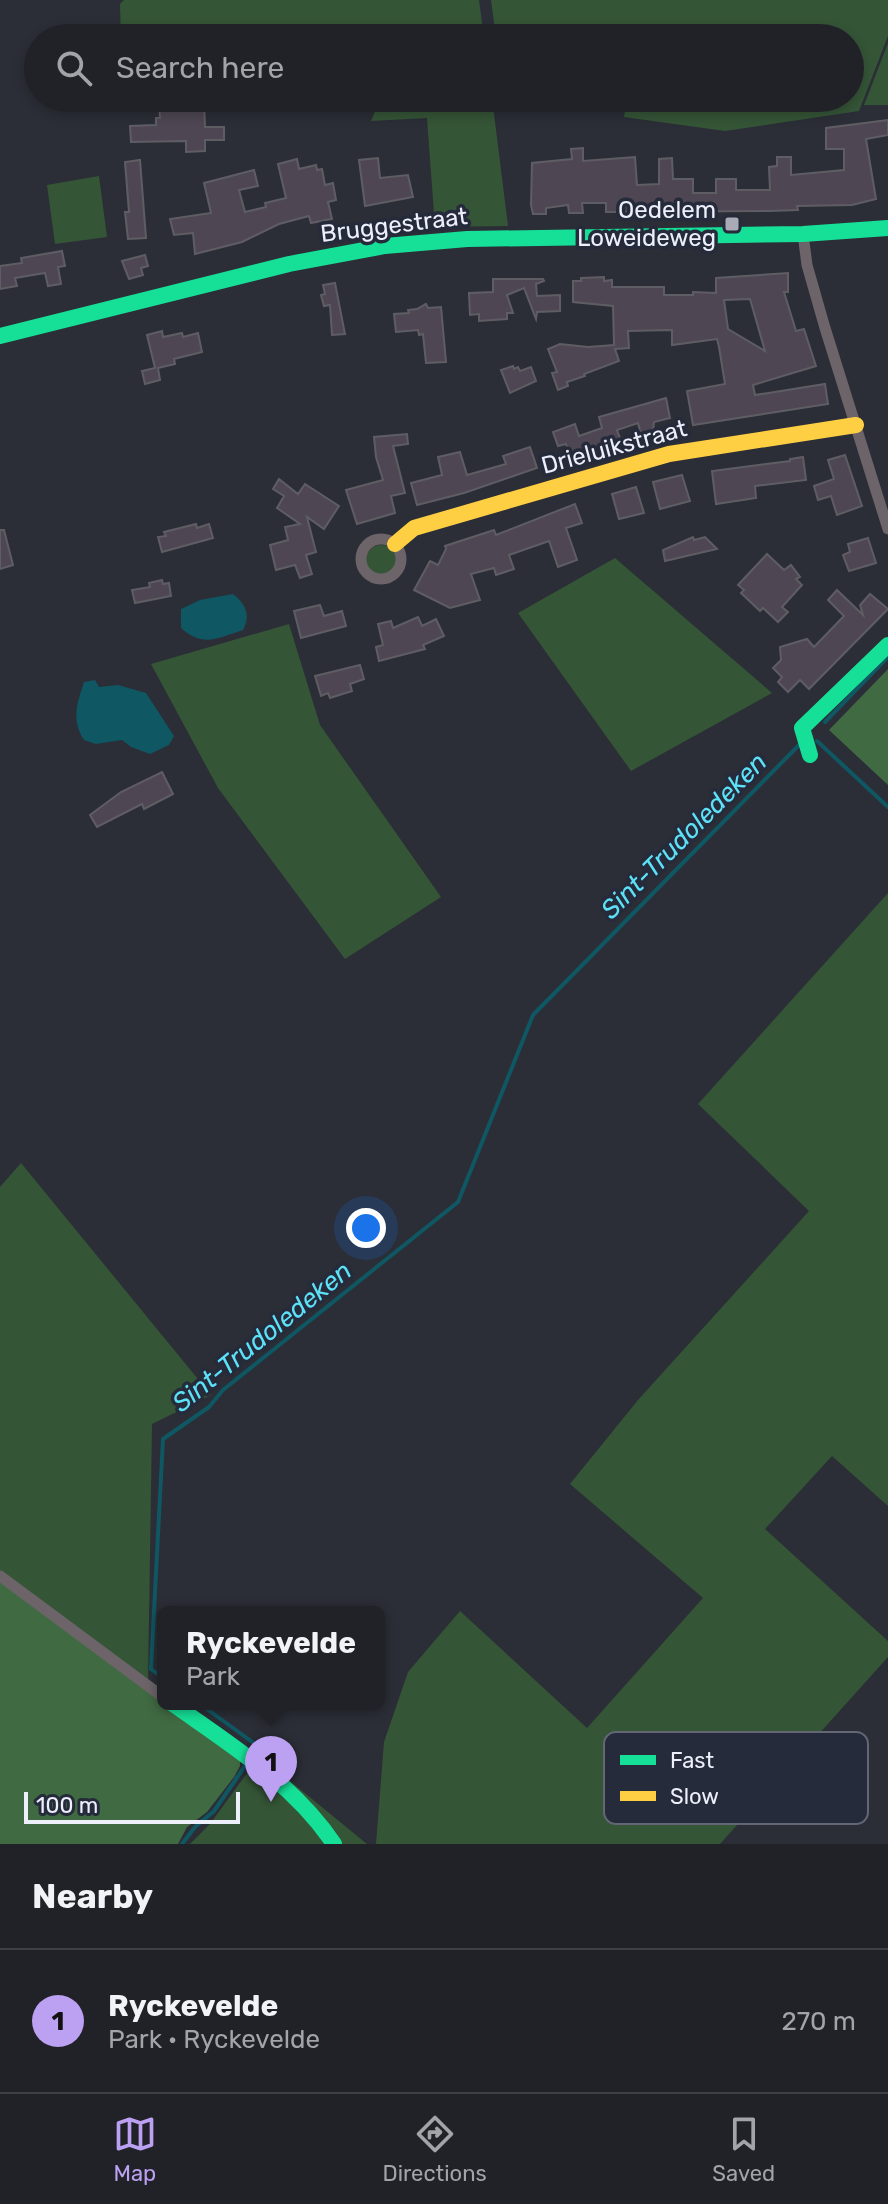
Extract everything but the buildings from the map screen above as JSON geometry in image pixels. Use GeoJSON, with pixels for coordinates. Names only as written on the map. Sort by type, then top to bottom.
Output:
{"type":"FeatureCollection","features":[{"type":"Feature","properties":{"kind":"main road","name":"Bruggestraat"},"geometry":{"type":"LineString","coordinates":[[0,336],[289,264],[397,244],[518,238],[803,234],[888,228]]}},
{"type":"Feature","properties":{"kind":"main road","name":"Drieluikstraat"},"geometry":{"type":"LineString","coordinates":[[395,544],[414,528],[669,454],[856,425]]}},
{"type":"Feature","properties":{"kind":"main road"},"geometry":{"type":"LineString","coordinates":[[810,755],[802,728],[888,645]]}},
{"type":"Feature","properties":{"kind":"main road"},"geometry":{"type":"LineString","coordinates":[[181,1710],[281,1786],[317,1818],[334,1844]]}},
{"type":"Feature","properties":{"kind":"street"},"geometry":{"type":"LineString","coordinates":[[803,234],[807,265],[825,328],[888,529]]}},
{"type":"Feature","properties":{"kind":"street"},"geometry":{"type":"LineString","coordinates":[[0,1576],[157,1693]]}},
{"type":"Feature","properties":{"kind":"green space"},"geometry":{"type":"Polygon","coordinates":[[[124,0],[479,0],[482,24],[121,24],[120,4],[124,0]]]}},
{"type":"Feature","properties":{"kind":"green space"},"geometry":{"type":"Polygon","coordinates":[[[491,0],[888,0],[888,36],[864,98],[864,24],[494,24],[491,0]]]}},
{"type":"Feature","properties":{"kind":"green space"},"geometry":{"type":"Polygon","coordinates":[[[888,43],[888,105],[864,105],[888,43]]]}},
{"type":"Feature","properties":{"kind":"green space"},"geometry":{"type":"Polygon","coordinates":[[[375,112],[494,112],[508,226],[435,227],[427,118],[371,121],[375,112]]]}},
{"type":"Feature","properties":{"kind":"green space"},"geometry":{"type":"Polygon","coordinates":[[[625,112],[852,112],[725,131],[624,117],[625,112]]]}},
{"type":"Feature","properties":{"kind":"green space"},"geometry":{"type":"Polygon","coordinates":[[[99,176],[107,237],[55,244],[47,185],[99,176]]]}},
{"type":"Feature","properties":{"kind":"green space"},"geometry":{"type":"Polygon","coordinates":[[[381,545],[392,549],[396,560],[392,571],[381,575],[370,571],[366,560],[370,549],[381,545]]]}},
{"type":"Feature","properties":{"kind":"green space"},"geometry":{"type":"Polygon","coordinates":[[[615,558],[772,693],[631,771],[518,613],[615,558]]]}},
{"type":"Feature","properties":{"kind":"green space"},"geometry":{"type":"Polygon","coordinates":[[[289,624],[320,725],[441,897],[345,959],[218,788],[151,664],[289,624]]]}},
{"type":"Feature","properties":{"kind":"green space"},"geometry":{"type":"Polygon","coordinates":[[[888,669],[888,785],[829,730],[888,669]]]}},
{"type":"Feature","properties":{"kind":"green space"},"geometry":{"type":"Polygon","coordinates":[[[888,893],[888,1506],[832,1456],[765,1529],[888,1641],[888,1657],[821,1732],[604,1732],[604,1824],[738,1824],[720,1844],[376,1844],[384,1742],[408,1672],[460,1611],[587,1728],[703,1598],[570,1484],[638,1400],[809,1211],[698,1104],[888,893]]]}},
{"type":"Feature","properties":{"kind":"green space"},"geometry":{"type":"Polygon","coordinates":[[[21,1163],[211,1395],[152,1424],[148,1686],[0,1576],[0,1187],[21,1163]]]}},
{"type":"Feature","properties":{"kind":"green space"},"geometry":{"type":"Polygon","coordinates":[[[0,1576],[157,1694],[157,1710],[179,1710],[240,1756],[240,1766],[207,1812],[187,1827],[178,1844],[0,1844],[0,1576]]]}},
{"type":"Feature","properties":{"kind":"green space"},"geometry":{"type":"Polygon","coordinates":[[[250,1769],[279,1772],[367,1844],[190,1844],[210,1824],[250,1769]]]}},
{"type":"Feature","properties":{"kind":"water"},"geometry":{"type":"Polygon","coordinates":[[[233,594],[246,610],[247,620],[243,630],[204,640],[181,628],[181,609],[200,600],[233,594]]]}},
{"type":"Feature","properties":{"kind":"water"},"geometry":{"type":"Polygon","coordinates":[[[95,680],[99,687],[118,685],[146,693],[174,736],[169,745],[150,754],[122,740],[96,744],[84,740],[76,718],[77,704],[84,682],[95,680]]]}},
{"type":"Feature","properties":{"kind":"waterway","name":"Sint-Trudoledeken"},"geometry":{"type":"LineString","coordinates":[[825,722],[888,657]]}},
{"type":"Feature","properties":{"kind":"waterway"},"geometry":{"type":"LineString","coordinates":[[817,741],[888,807]]}},
{"type":"Feature","properties":{"kind":"waterway","name":"Sint-Trudoledeken"},"geometry":{"type":"LineString","coordinates":[[157,1674],[151,1669],[163,1439],[209,1407],[223,1390],[458,1202],[533,1015],[800,744]]}},
{"type":"Feature","properties":{"kind":"waterway","name":"Sint-Trudoledeken"},"geometry":{"type":"LineString","coordinates":[[208,1710],[255,1744],[255,1753]]}},
{"type":"Feature","properties":{"kind":"waterway"},"geometry":{"type":"LineString","coordinates":[[182,1844],[195,1827],[214,1811],[245,1766]]}},
{"type":"Feature","properties":{"kind":"traffic: fast"},"geometry":{"type":"LineString","coordinates":[[0,336],[289,264],[385,246],[467,239],[803,234],[888,228]]}},
{"type":"Feature","properties":{"kind":"traffic: fast"},"geometry":{"type":"LineString","coordinates":[[810,755],[802,728],[888,645]]}},
{"type":"Feature","properties":{"kind":"traffic: fast"},"geometry":{"type":"LineString","coordinates":[[182,1710],[281,1784],[318,1822],[334,1844]]}},
{"type":"Feature","properties":{"kind":"traffic: slow"},"geometry":{"type":"LineString","coordinates":[[395,544],[414,528],[669,454],[856,425]]}},
{"type":"Feature","properties":{"kind":"place","name":"Oedelem Loweideweg"},"geometry":{"type":"Point","coordinates":[732,224]}},
{"type":"Feature","properties":{"kind":"place","name":"Ryckevelde"},"geometry":{"type":"Point","coordinates":[271,1802]}}]}
